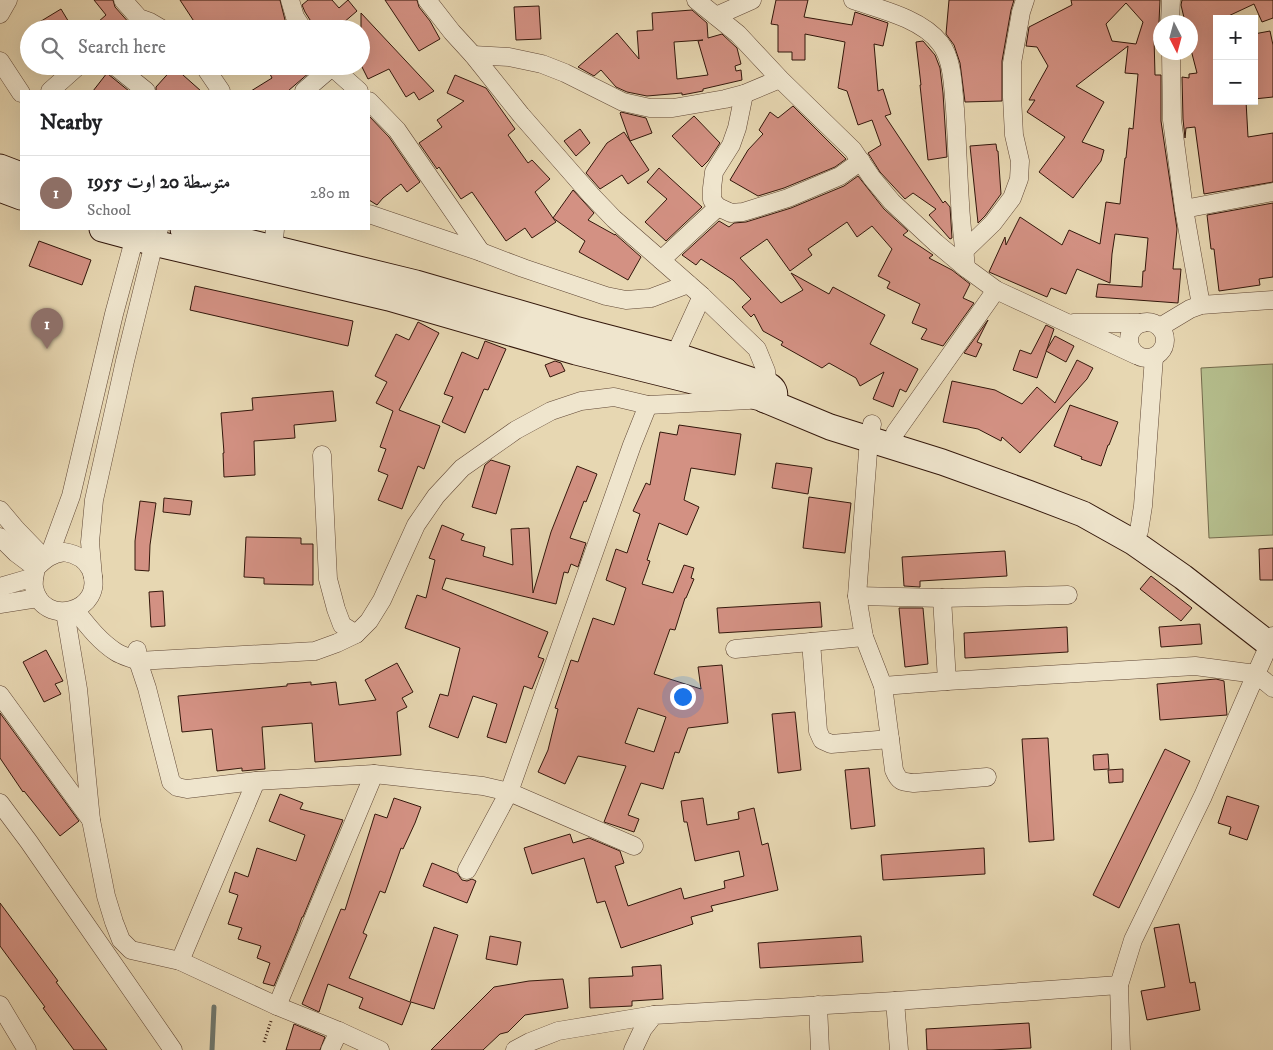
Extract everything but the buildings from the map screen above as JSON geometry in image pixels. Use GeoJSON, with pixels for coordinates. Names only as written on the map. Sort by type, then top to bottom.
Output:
{"type":"FeatureCollection","features":[{"type":"Feature","properties":{"kind":"main road"},"geometry":{"type":"LineString","coordinates":[[0,167],[20,175]]}},
{"type":"Feature","properties":{"kind":"main road"},"geometry":{"type":"LineString","coordinates":[[0,189],[20,197]]}},
{"type":"Feature","properties":{"kind":"main road"},"geometry":{"type":"LineString","coordinates":[[109,230],[146,235],[389,298],[576,352],[766,392]]}},
{"type":"Feature","properties":{"kind":"main road"},"geometry":{"type":"LineString","coordinates":[[193,230],[274,239],[575,329],[675,355],[942,462],[1037,496],[1136,536],[1195,569],[1272,638]]}},
{"type":"Feature","properties":{"kind":"main road"},"geometry":{"type":"LineString","coordinates":[[870,432],[895,433],[1043,481],[1098,504],[1134,526],[1136,536]]}},
{"type":"Feature","properties":{"kind":"street"},"geometry":{"type":"LineString","coordinates":[[0,14],[8,0]]}},
{"type":"Feature","properties":{"kind":"street"},"geometry":{"type":"LineString","coordinates":[[123,0],[139,18],[144,20]]}},
{"type":"Feature","properties":{"kind":"street"},"geometry":{"type":"LineString","coordinates":[[290,0],[296,20]]}},
{"type":"Feature","properties":{"kind":"street"},"geometry":{"type":"LineString","coordinates":[[70,611],[117,653],[137,655],[315,651],[356,634],[369,621],[382,600],[416,525],[436,496],[462,468],[516,430],[552,411],[581,401],[614,397],[648,405],[766,392],[766,371],[757,349],[702,296],[614,219],[591,195],[521,115],[427,0]]}},
{"type":"Feature","properties":{"kind":"street"},"geometry":{"type":"LineString","coordinates":[[696,0],[738,34],[780,79],[852,150],[892,202],[936,243],[965,259],[996,290],[1069,324],[1145,356]]}},
{"type":"Feature","properties":{"kind":"street"},"geometry":{"type":"LineString","coordinates":[[716,16],[752,0]]}},
{"type":"Feature","properties":{"kind":"street"},"geometry":{"type":"LineString","coordinates":[[853,0],[889,12],[928,31],[940,42],[947,55],[953,81],[965,259]]}},
{"type":"Feature","properties":{"kind":"street"},"geometry":{"type":"LineString","coordinates":[[965,259],[1012,198],[1019,179],[1020,161],[1014,135],[1012,63],[1020,12],[1025,0]]}},
{"type":"Feature","properties":{"kind":"street"},"geometry":{"type":"LineString","coordinates":[[1170,15],[1171,0]]}},
{"type":"Feature","properties":{"kind":"street"},"geometry":{"type":"LineString","coordinates":[[473,55],[510,57],[542,64],[565,73],[623,102],[650,108],[673,108],[725,99],[744,94],[780,79]]}},
{"type":"Feature","properties":{"kind":"street"},"geometry":{"type":"LineString","coordinates":[[1171,60],[1172,120],[1184,209],[1201,304]]}},
{"type":"Feature","properties":{"kind":"street"},"geometry":{"type":"LineString","coordinates":[[0,61],[20,91]]}},
{"type":"Feature","properties":{"kind":"street"},"geometry":{"type":"LineString","coordinates":[[51,90],[68,75]]}},
{"type":"Feature","properties":{"kind":"street"},"geometry":{"type":"LineString","coordinates":[[126,75],[145,90]]}},
{"type":"Feature","properties":{"kind":"street"},"geometry":{"type":"LineString","coordinates":[[210,75],[220,90]]}},
{"type":"Feature","properties":{"kind":"street"},"geometry":{"type":"LineString","coordinates":[[305,90],[323,75]]}},
{"type":"Feature","properties":{"kind":"street"},"geometry":{"type":"LineString","coordinates":[[341,75],[358,90]]}},
{"type":"Feature","properties":{"kind":"street"},"geometry":{"type":"LineString","coordinates":[[744,94],[737,128],[731,145],[714,172],[712,200],[718,207],[731,213],[743,212],[788,198],[840,176],[861,161]]}},
{"type":"Feature","properties":{"kind":"street"},"geometry":{"type":"LineString","coordinates":[[370,102],[397,130],[481,252]]}},
{"type":"Feature","properties":{"kind":"street"},"geometry":{"type":"LineString","coordinates":[[1184,209],[1273,192]]}},
{"type":"Feature","properties":{"kind":"street"},"geometry":{"type":"LineString","coordinates":[[661,260],[718,207]]}},
{"type":"Feature","properties":{"kind":"street"},"geometry":{"type":"LineString","coordinates":[[370,214],[606,296],[626,300],[651,298],[688,284]]}},
{"type":"Feature","properties":{"kind":"street"},"geometry":{"type":"LineString","coordinates":[[146,235],[125,361],[94,500],[90,542],[93,588],[90,598],[84,604],[70,611],[55,611],[38,598],[34,587],[41,565],[70,496],[114,314],[146,235]]}},
{"type":"Feature","properties":{"kind":"street"},"geometry":{"type":"LineString","coordinates":[[895,433],[996,290]]}},
{"type":"Feature","properties":{"kind":"street"},"geometry":{"type":"LineString","coordinates":[[675,355],[702,296]]}},
{"type":"Feature","properties":{"kind":"street"},"geometry":{"type":"LineString","coordinates":[[1069,324],[1151,325],[1163,332],[1165,344],[1162,350],[1145,356],[1132,351],[1129,346],[1130,334],[1137,325],[1151,325],[1201,304],[1273,300]]}},
{"type":"Feature","properties":{"kind":"street"},"geometry":{"type":"LineString","coordinates":[[1136,536],[1143,506],[1145,356]]}},
{"type":"Feature","properties":{"kind":"street"},"geometry":{"type":"LineString","coordinates":[[467,870],[509,792],[632,445],[648,405]]}},
{"type":"Feature","properties":{"kind":"street"},"geometry":{"type":"LineString","coordinates":[[870,432],[857,596],[864,637],[883,686],[894,770],[898,778],[903,782],[914,783],[987,777]]}},
{"type":"Feature","properties":{"kind":"street"},"geometry":{"type":"LineString","coordinates":[[322,455],[328,579],[342,625],[356,634]]}},
{"type":"Feature","properties":{"kind":"street"},"geometry":{"type":"LineString","coordinates":[[0,510],[41,565]]}},
{"type":"Feature","properties":{"kind":"street"},"geometry":{"type":"LineString","coordinates":[[0,537],[16,553],[41,565]]}},
{"type":"Feature","properties":{"kind":"street"},"geometry":{"type":"LineString","coordinates":[[0,587],[41,565],[54,554],[64,552],[74,554],[84,560],[90,568],[93,577]]}},
{"type":"Feature","properties":{"kind":"street"},"geometry":{"type":"LineString","coordinates":[[857,596],[942,598],[1068,595]]}},
{"type":"Feature","properties":{"kind":"street"},"geometry":{"type":"LineString","coordinates":[[0,604],[38,598]]}},
{"type":"Feature","properties":{"kind":"street"},"geometry":{"type":"LineString","coordinates":[[942,598],[947,681]]}},
{"type":"Feature","properties":{"kind":"street"},"geometry":{"type":"LineString","coordinates":[[70,611],[91,820],[106,896],[121,940],[131,950],[180,960],[277,1006],[380,1050]]}},
{"type":"Feature","properties":{"kind":"street"},"geometry":{"type":"LineString","coordinates":[[735,649],[864,637]]}},
{"type":"Feature","properties":{"kind":"street"},"geometry":{"type":"LineString","coordinates":[[1121,1050],[1119,985],[1133,940],[1203,796],[1272,638]]}},
{"type":"Feature","properties":{"kind":"street"},"geometry":{"type":"LineString","coordinates":[[811,642],[818,731],[822,740],[831,744],[890,739]]}},
{"type":"Feature","properties":{"kind":"street"},"geometry":{"type":"LineString","coordinates":[[137,655],[171,782],[177,787],[187,789],[374,774],[483,786],[509,792],[634,846]]}},
{"type":"Feature","properties":{"kind":"street"},"geometry":{"type":"LineString","coordinates":[[883,686],[1196,666],[1256,674],[1273,688]]}},
{"type":"Feature","properties":{"kind":"street"},"geometry":{"type":"LineString","coordinates":[[0,695],[91,820]]}},
{"type":"Feature","properties":{"kind":"street"},"geometry":{"type":"LineString","coordinates":[[277,1006],[374,774]]}},
{"type":"Feature","properties":{"kind":"street"},"geometry":{"type":"LineString","coordinates":[[180,960],[256,782]]}},
{"type":"Feature","properties":{"kind":"street"},"geometry":{"type":"LineString","coordinates":[[0,802],[30,842],[174,1050]]}},
{"type":"Feature","properties":{"kind":"street"},"geometry":{"type":"LineString","coordinates":[[112,961],[131,950]]}},
{"type":"Feature","properties":{"kind":"street"},"geometry":{"type":"LineString","coordinates":[[515,1050],[530,1042],[558,1032],[654,1015],[895,1001],[1119,985]]}},
{"type":"Feature","properties":{"kind":"street"},"geometry":{"type":"LineString","coordinates":[[895,1001],[899,1050]]}},
{"type":"Feature","properties":{"kind":"street"},"geometry":{"type":"LineString","coordinates":[[0,1005],[26,1050]]}},
{"type":"Feature","properties":{"kind":"street"},"geometry":{"type":"LineString","coordinates":[[818,1005],[820,1050]]}},
{"type":"Feature","properties":{"kind":"street"},"geometry":{"type":"LineString","coordinates":[[633,1050],[642,1028],[654,1015]]}},
{"type":"Feature","properties":{"kind":"street"},"geometry":{"type":"LineString","coordinates":[[330,1050],[339,1031]]}},
{"type":"Feature","properties":{"kind":"path"},"geometry":{"type":"LineString","coordinates":[[264,1042],[277,1006]]}},
{"type":"Feature","properties":{"kind":"green space"},"geometry":{"type":"Polygon","coordinates":[[[1273,364],[1273,535],[1209,538],[1201,368],[1273,364]]]}},
{"type":"Feature","properties":{"kind":"waterway"},"geometry":{"type":"LineString","coordinates":[[212,1050],[214,1007]]}},
{"type":"Feature","properties":{"kind":"place","name":"متوسطة 20 اوت 1955"},"geometry":{"type":"Point","coordinates":[47,349]}}]}
